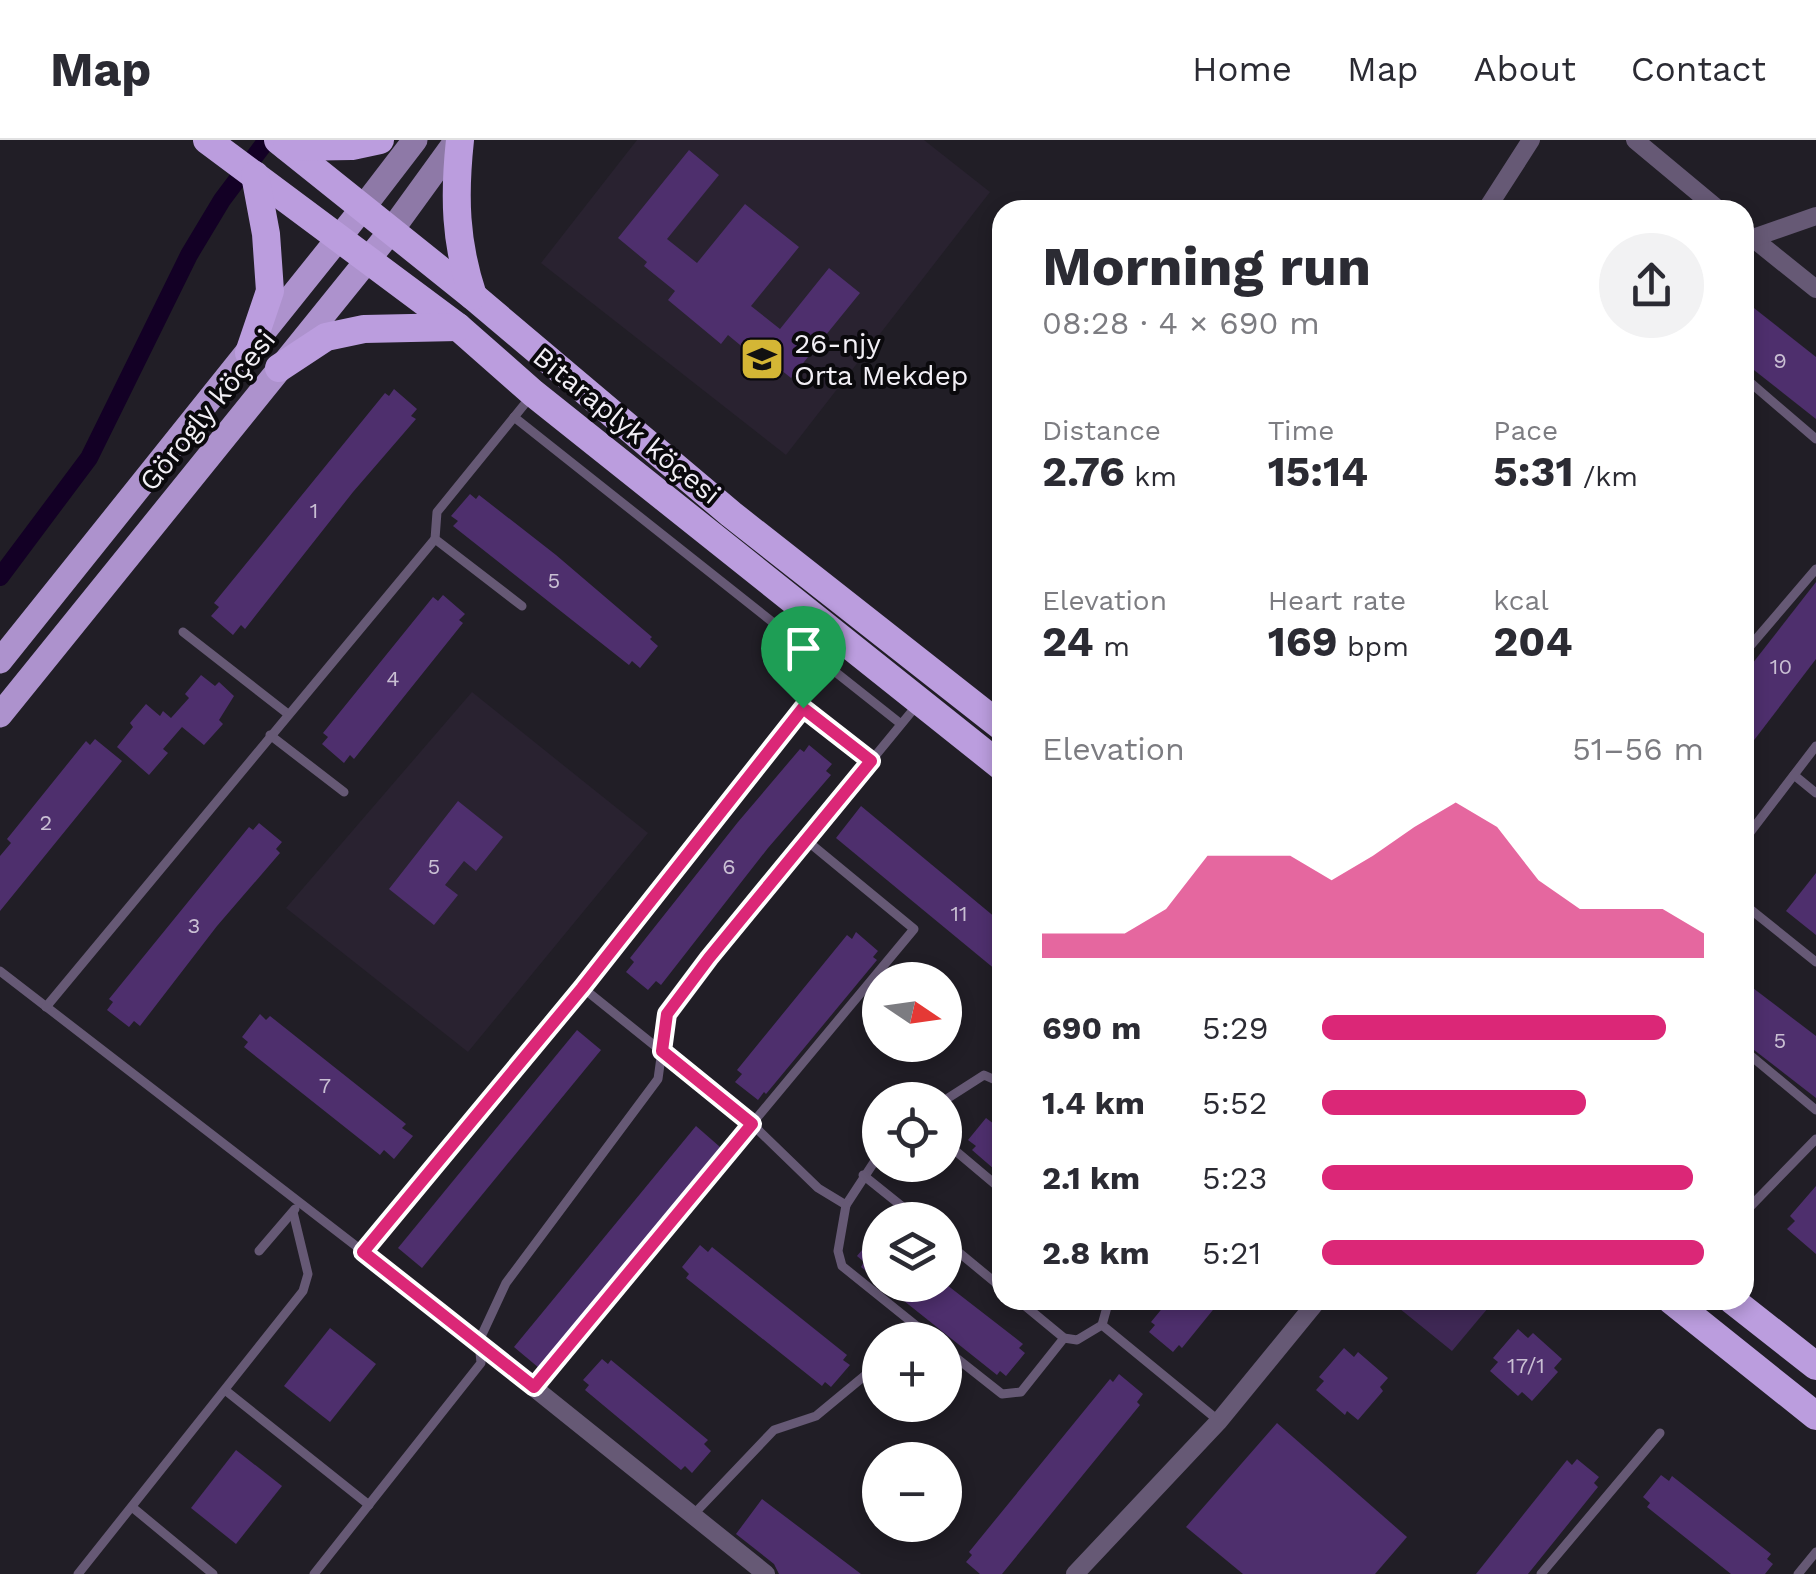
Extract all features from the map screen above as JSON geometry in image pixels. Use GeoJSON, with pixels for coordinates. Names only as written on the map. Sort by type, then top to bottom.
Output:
{"type":"FeatureCollection","features":[{"type":"Feature","properties":{"kind":"highway"},"geometry":{"type":"LineString","coordinates":[[294,149],[352,146],[380,140]]}},
{"type":"Feature","properties":{"kind":"highway"},"geometry":{"type":"LineString","coordinates":[[458,140],[454,188],[460,258],[474,297]]}},
{"type":"Feature","properties":{"kind":"highway","name":"Bitaraplyk köçesi"},"geometry":{"type":"LineString","coordinates":[[215,146],[264,191],[339,238],[458,327],[533,393],[992,759]]}},
{"type":"Feature","properties":{"kind":"highway","name":"Bitaraplyk köçesi"},"geometry":{"type":"LineString","coordinates":[[294,149],[731,514],[992,719]]}},
{"type":"Feature","properties":{"kind":"highway"},"geometry":{"type":"LineString","coordinates":[[248,353],[270,292],[264,191]]}},
{"type":"Feature","properties":{"kind":"highway"},"geometry":{"type":"LineString","coordinates":[[279,368],[326,337],[364,329],[458,327]]}},
{"type":"Feature","properties":{"kind":"highway"},"geometry":{"type":"LineString","coordinates":[[1684,1310],[1816,1416]]}},
{"type":"Feature","properties":{"kind":"highway"},"geometry":{"type":"LineString","coordinates":[[1745,1310],[1816,1366]]}},
{"type":"Feature","properties":{"kind":"main road"},"geometry":{"type":"LineString","coordinates":[[362,209],[415,140]]}},
{"type":"Feature","properties":{"kind":"main road","name":"Görogly köçesi"},"geometry":{"type":"LineString","coordinates":[[0,715],[368,260],[458,140]]}},
{"type":"Feature","properties":{"kind":"main road","name":"Görogly köçesi"},"geometry":{"type":"LineString","coordinates":[[0,662],[362,209]]}},
{"type":"Feature","properties":{"kind":"street"},"geometry":{"type":"LineString","coordinates":[[1492,200],[1531,140]]}},
{"type":"Feature","properties":{"kind":"street"},"geometry":{"type":"LineString","coordinates":[[1635,140],[1659,149],[1709,200]]}},
{"type":"Feature","properties":{"kind":"street"},"geometry":{"type":"LineString","coordinates":[[1754,234],[1816,216]]}},
{"type":"Feature","properties":{"kind":"street"},"geometry":{"type":"LineString","coordinates":[[1754,239],[1814,283]]}},
{"type":"Feature","properties":{"kind":"street"},"geometry":{"type":"LineString","coordinates":[[1074,1574],[1219,1420],[1310,1310]]}},
{"type":"Feature","properties":{"kind":"street"},"geometry":{"type":"LineString","coordinates":[[534,1387],[766,1574]]}},
{"type":"Feature","properties":{"kind":"lane"},"geometry":{"type":"LineString","coordinates":[[1754,386],[1816,439]]}},
{"type":"Feature","properties":{"kind":"lane"},"geometry":{"type":"LineString","coordinates":[[46,1007],[435,539],[437,512],[533,393]]}},
{"type":"Feature","properties":{"kind":"lane"},"geometry":{"type":"LineString","coordinates":[[514,417],[902,724]]}},
{"type":"Feature","properties":{"kind":"lane"},"geometry":{"type":"LineString","coordinates":[[435,539],[522,606]]}},
{"type":"Feature","properties":{"kind":"lane"},"geometry":{"type":"LineString","coordinates":[[1754,642],[1816,570]]}},
{"type":"Feature","properties":{"kind":"lane"},"geometry":{"type":"LineString","coordinates":[[183,632],[288,714]]}},
{"type":"Feature","properties":{"kind":"lane"},"geometry":{"type":"LineString","coordinates":[[318,1573],[481,1363],[478,1342],[506,1283],[658,1080],[667,1014],[920,701]]}},
{"type":"Feature","properties":{"kind":"lane"},"geometry":{"type":"LineString","coordinates":[[363,1252],[582,988],[799,711],[807,709],[871,761]]}},
{"type":"Feature","properties":{"kind":"lane"},"geometry":{"type":"LineString","coordinates":[[270,735],[344,792]]}},
{"type":"Feature","properties":{"kind":"lane"},"geometry":{"type":"LineString","coordinates":[[1754,827],[1816,746]]}},
{"type":"Feature","properties":{"kind":"lane"},"geometry":{"type":"LineString","coordinates":[[1794,775],[1816,793]]}},
{"type":"Feature","properties":{"kind":"lane"},"geometry":{"type":"LineString","coordinates":[[0,971],[296,1208],[363,1252],[534,1387],[914,929],[806,840]]}},
{"type":"Feature","properties":{"kind":"lane"},"geometry":{"type":"LineString","coordinates":[[1754,912],[1816,962]]}},
{"type":"Feature","properties":{"kind":"lane"},"geometry":{"type":"LineString","coordinates":[[582,988],[752,1124],[818,1188],[846,1205]]}},
{"type":"Feature","properties":{"kind":"lane"},"geometry":{"type":"LineString","coordinates":[[1754,1058],[1816,1110]]}},
{"type":"Feature","properties":{"kind":"lane"},"geometry":{"type":"LineString","coordinates":[[962,1089],[984,1074],[992,1078]]}},
{"type":"Feature","properties":{"kind":"lane"},"geometry":{"type":"LineString","coordinates":[[1754,1203],[1816,1138]]}},
{"type":"Feature","properties":{"kind":"lane"},"geometry":{"type":"LineString","coordinates":[[962,1156],[992,1182]]}},
{"type":"Feature","properties":{"kind":"lane"},"geometry":{"type":"LineString","coordinates":[[862,1177],[846,1205],[838,1251],[842,1266],[912,1322]]}},
{"type":"Feature","properties":{"kind":"lane"},"geometry":{"type":"LineString","coordinates":[[872,1182],[897,1202]]}},
{"type":"Feature","properties":{"kind":"lane"},"geometry":{"type":"LineString","coordinates":[[259,1251],[296,1208]]}},
{"type":"Feature","properties":{"kind":"lane"},"geometry":{"type":"LineString","coordinates":[[78,1574],[307,1283],[296,1208]]}},
{"type":"Feature","properties":{"kind":"lane"},"geometry":{"type":"LineString","coordinates":[[962,1255],[992,1280]]}},
{"type":"Feature","properties":{"kind":"lane"},"geometry":{"type":"LineString","coordinates":[[1032,1310],[1064,1338],[1076,1340],[1102,1325],[1106,1310]]}},
{"type":"Feature","properties":{"kind":"lane"},"geometry":{"type":"LineString","coordinates":[[1102,1325],[1219,1420]]}},
{"type":"Feature","properties":{"kind":"lane"},"geometry":{"type":"LineString","coordinates":[[962,1362],[1002,1394],[1020,1392],[1064,1338]]}},
{"type":"Feature","properties":{"kind":"lane"},"geometry":{"type":"LineString","coordinates":[[693,1515],[774,1430],[816,1416],[862,1378]]}},
{"type":"Feature","properties":{"kind":"lane"},"geometry":{"type":"LineString","coordinates":[[225,1390],[369,1505]]}},
{"type":"Feature","properties":{"kind":"lane"},"geometry":{"type":"LineString","coordinates":[[1541,1574],[1660,1433]]}},
{"type":"Feature","properties":{"kind":"lane"},"geometry":{"type":"LineString","coordinates":[[132,1507],[213,1574]]}},
{"type":"Feature","properties":{"kind":"lane"},"geometry":{"type":"LineString","coordinates":[[1798,1574],[1816,1552]]}},
{"type":"Feature","properties":{"kind":"shaded area","name":"26-njy Orta Mekdep"},"geometry":{"type":"Polygon","coordinates":[[[637,140],[924,140],[990,192],[786,455],[541,263],[637,140]]]}},
{"type":"Feature","properties":{"kind":"shaded area"},"geometry":{"type":"Polygon","coordinates":[[[472,692],[648,833],[468,1052],[286,908],[472,692]]]}},
{"type":"Feature","properties":{"kind":"shaded area"},"geometry":{"type":"Polygon","coordinates":[[[1401,1310],[1486,1310],[1452,1351],[1401,1310]]]}},
{"type":"Feature","properties":{"kind":"building"},"geometry":{"type":"Polygon","coordinates":[[[689,150],[719,175],[667,239],[697,263],[745,204],[799,247],[751,306],[780,329],[829,268],[860,293],[791,378],[761,354],[757,359],[728,335],[721,344],[668,300],[675,291],[618,238],[689,150]]]}},
{"type":"Feature","properties":{"kind":"building"},"geometry":{"type":"Polygon","coordinates":[[[1754,308],[1816,357],[1816,419],[1754,370],[1754,308]]]}},
{"type":"Feature","properties":{"kind":"building"},"geometry":{"type":"Polygon","coordinates":[[[394,389],[417,409],[411,416],[416,419],[245,629],[241,625],[233,635],[211,616],[219,607],[214,603],[385,393],[389,396],[394,389]]]}},
{"type":"Feature","properties":{"kind":"building"},"geometry":{"type":"Polygon","coordinates":[[[470,494],[476,499],[479,495],[556,555],[652,637],[658,646],[640,668],[632,661],[629,665],[453,526],[458,521],[451,516],[470,494]]]}},
{"type":"Feature","properties":{"kind":"building"},"geometry":{"type":"Polygon","coordinates":[[[1816,582],[1816,659],[1754,740],[1754,661],[1816,582]]]}},
{"type":"Feature","properties":{"kind":"building"},"geometry":{"type":"Polygon","coordinates":[[[443,595],[465,614],[459,620],[463,623],[354,759],[350,755],[344,763],[322,744],[328,737],[323,733],[433,597],[438,601],[443,595]]]}},
{"type":"Feature","properties":{"kind":"building"},"geometry":{"type":"Polygon","coordinates":[[[201,675],[215,686],[219,682],[234,696],[219,720],[223,724],[204,745],[182,727],[163,749],[168,753],[149,775],[117,747],[146,704],[160,716],[163,711],[171,718],[189,698],[185,694],[201,675]]]}},
{"type":"Feature","properties":{"kind":"building"},"geometry":{"type":"Polygon","coordinates":[[[95,739],[122,761],[0,911],[0,856],[11,843],[7,839],[86,741],[90,745],[95,739]]]}},
{"type":"Feature","properties":{"kind":"building"},"geometry":{"type":"Polygon","coordinates":[[[809,745],[832,764],[826,771],[831,775],[768,848],[661,985],[656,981],[648,990],[626,972],[634,962],[630,958],[738,822],[800,749],[804,752],[809,745]]]}},
{"type":"Feature","properties":{"kind":"building"},"geometry":{"type":"Polygon","coordinates":[[[458,801],[503,837],[476,871],[464,861],[445,885],[458,895],[434,925],[389,889],[458,801]]]}},
{"type":"Feature","properties":{"kind":"building"},"geometry":{"type":"Polygon","coordinates":[[[861,806],[992,915],[992,967],[836,838],[861,806]]]}},
{"type":"Feature","properties":{"kind":"building"},"geometry":{"type":"Polygon","coordinates":[[[259,823],[282,842],[276,849],[280,853],[217,926],[140,1026],[134,1021],[129,1027],[107,1010],[113,1002],[109,999],[249,827],[253,830],[259,823]]]}},
{"type":"Feature","properties":{"kind":"building"},"geometry":{"type":"Polygon","coordinates":[[[1816,873],[1816,935],[1786,911],[1816,873]]]}},
{"type":"Feature","properties":{"kind":"building"},"geometry":{"type":"Polygon","coordinates":[[[856,932],[878,951],[873,957],[877,960],[862,962],[862,978],[758,1100],[735,1082],[742,1074],[737,1070],[847,935],[852,939],[856,932]]]}},
{"type":"Feature","properties":{"kind":"building"},"geometry":{"type":"Polygon","coordinates":[[[1754,989],[1816,1036],[1816,1098],[1754,1050],[1754,989]]]}},
{"type":"Feature","properties":{"kind":"building"},"geometry":{"type":"Polygon","coordinates":[[[260,1014],[266,1020],[270,1016],[406,1124],[402,1128],[413,1136],[394,1159],[384,1150],[380,1155],[244,1047],[248,1042],[242,1037],[260,1014]]]}},
{"type":"Feature","properties":{"kind":"building"},"geometry":{"type":"Polygon","coordinates":[[[577,1030],[601,1050],[422,1268],[398,1248],[577,1030]]]}},
{"type":"Feature","properties":{"kind":"building"},"geometry":{"type":"Polygon","coordinates":[[[986,1118],[992,1122],[992,1167],[972,1150],[976,1146],[968,1140],[986,1118]]]}},
{"type":"Feature","properties":{"kind":"building"},"geometry":{"type":"Polygon","coordinates":[[[696,1126],[720,1147],[539,1368],[514,1347],[696,1126]]]}},
{"type":"Feature","properties":{"kind":"building"},"geometry":{"type":"Polygon","coordinates":[[[1816,1186],[1816,1254],[1787,1229],[1795,1221],[1790,1216],[1816,1186]]]}},
{"type":"Feature","properties":{"kind":"building"},"geometry":{"type":"Polygon","coordinates":[[[700,1245],[708,1252],[712,1247],[847,1355],[843,1360],[850,1365],[831,1387],[825,1382],[822,1386],[686,1278],[689,1274],[682,1267],[700,1245]]]}},
{"type":"Feature","properties":{"kind":"building"},"geometry":{"type":"Polygon","coordinates":[[[962,1297],[1023,1344],[1019,1348],[1025,1353],[1006,1376],[1000,1371],[997,1375],[962,1347],[962,1322],[930,1322],[905,1302],[962,1302],[962,1297]]]}},
{"type":"Feature","properties":{"kind":"building"},"geometry":{"type":"Polygon","coordinates":[[[1161,1310],[1213,1310],[1182,1348],[1179,1345],[1173,1352],[1149,1332],[1155,1325],[1151,1322],[1161,1310]]]}},
{"type":"Feature","properties":{"kind":"building"},"geometry":{"type":"Polygon","coordinates":[[[330,1328],[376,1364],[330,1422],[284,1386],[330,1328]]]}},
{"type":"Feature","properties":{"kind":"building"},"geometry":{"type":"Polygon","coordinates":[[[1518,1329],[1528,1338],[1533,1333],[1562,1359],[1554,1368],[1558,1372],[1532,1401],[1522,1392],[1518,1396],[1490,1371],[1498,1362],[1493,1358],[1518,1329]]]}},
{"type":"Feature","properties":{"kind":"building"},"geometry":{"type":"Polygon","coordinates":[[[1344,1348],[1354,1357],[1358,1352],[1388,1378],[1380,1387],[1383,1391],[1358,1420],[1347,1411],[1345,1415],[1316,1390],[1324,1381],[1319,1377],[1344,1348]]]}},
{"type":"Feature","properties":{"kind":"building"},"geometry":{"type":"Polygon","coordinates":[[[602,1359],[608,1364],[611,1360],[708,1440],[704,1444],[711,1451],[692,1473],[685,1466],[681,1470],[585,1390],[589,1385],[583,1380],[602,1359]]]}},
{"type":"Feature","properties":{"kind":"building"},"geometry":{"type":"Polygon","coordinates":[[[1119,1374],[1143,1394],[1137,1402],[1140,1405],[1002,1574],[980,1574],[966,1562],[972,1555],[969,1552],[1110,1379],[1113,1382],[1119,1374]]]}},
{"type":"Feature","properties":{"kind":"building"},"geometry":{"type":"Polygon","coordinates":[[[1277,1423],[1407,1537],[1375,1574],[1243,1574],[1186,1527],[1277,1423]]]}},
{"type":"Feature","properties":{"kind":"building"},"geometry":{"type":"Polygon","coordinates":[[[236,1450],[282,1486],[236,1544],[191,1508],[236,1450]]]}},
{"type":"Feature","properties":{"kind":"building"},"geometry":{"type":"Polygon","coordinates":[[[1577,1459],[1599,1477],[1594,1483],[1598,1487],[1528,1574],[1476,1574],[1567,1460],[1572,1465],[1577,1459]]]}},
{"type":"Feature","properties":{"kind":"building"},"geometry":{"type":"Polygon","coordinates":[[[1661,1475],[1669,1481],[1672,1476],[1771,1554],[1767,1559],[1773,1564],[1765,1574],[1731,1574],[1647,1507],[1650,1503],[1643,1497],[1661,1475]]]}},
{"type":"Feature","properties":{"kind":"building"},"geometry":{"type":"Polygon","coordinates":[[[762,1499],[861,1574],[779,1574],[774,1564],[736,1534],[762,1499]]]}},
{"type":"Feature","properties":{"kind":"waterway"},"geometry":{"type":"LineString","coordinates":[[0,577],[89,458],[189,255],[222,200],[267,140]]}},
{"type":"Feature","properties":{"kind":"place","name":"26-njy Orta Mekdep"},"geometry":{"type":"Point","coordinates":[762,359]}},
{"type":"Feature","properties":{"kind":"route"},"geometry":{"type":"LineString","coordinates":[[803,708],[871,761],[667,1014],[662,1051],[752,1124],[534,1387],[363,1252],[582,988],[803,708]]}}]}
